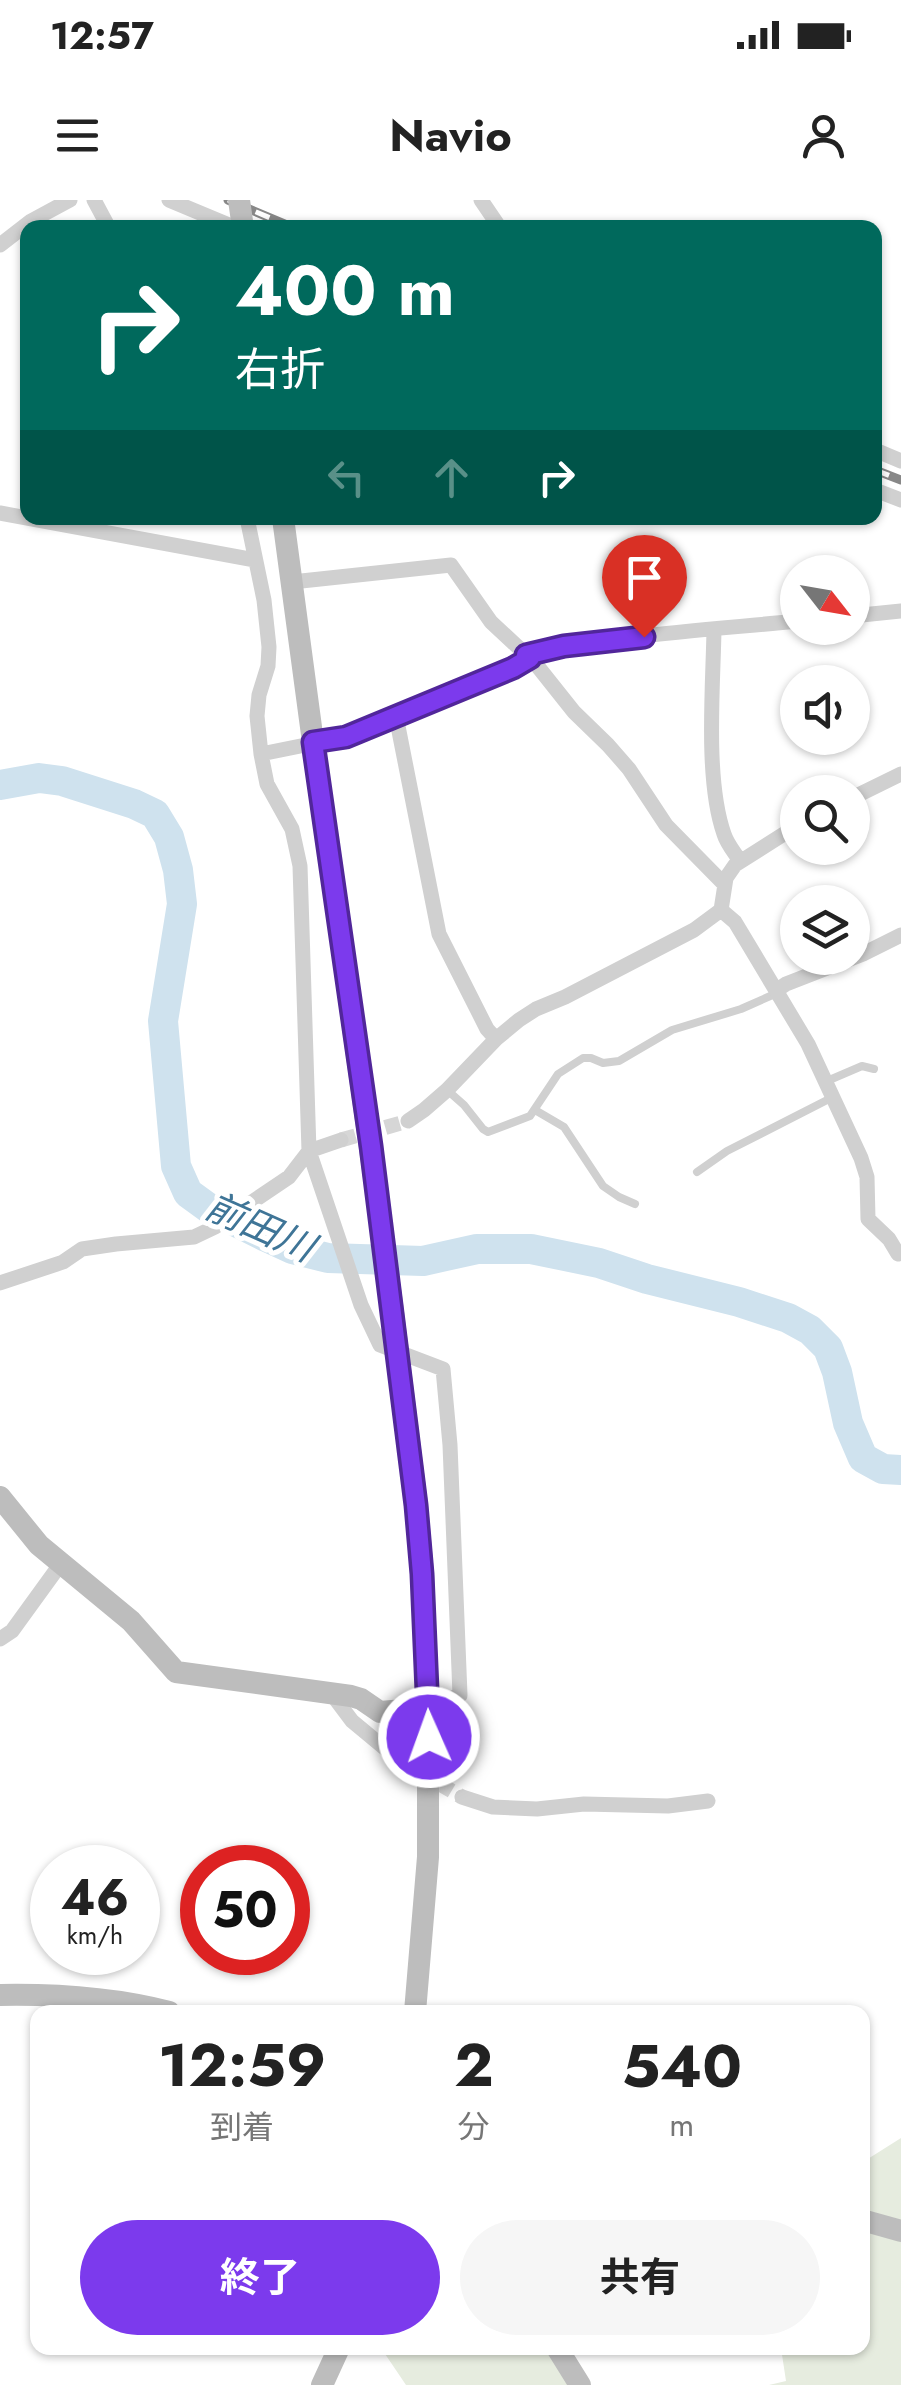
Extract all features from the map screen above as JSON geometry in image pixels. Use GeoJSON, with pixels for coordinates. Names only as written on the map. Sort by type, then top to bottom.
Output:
{"type":"FeatureCollection","features":[{"type":"Feature","properties":{"kind":"street"},"geometry":{"type":"LineString","coordinates":[[33,220],[70,200]]}},
{"type":"Feature","properties":{"kind":"street"},"geometry":{"type":"LineString","coordinates":[[169,200],[217,220]]}},
{"type":"Feature","properties":{"kind":"street"},"geometry":{"type":"LineString","coordinates":[[0,246],[20,230]]}},
{"type":"Feature","properties":{"kind":"street"},"geometry":{"type":"LineString","coordinates":[[65,525],[255,560]]}},
{"type":"Feature","properties":{"kind":"street"},"geometry":{"type":"LineString","coordinates":[[0,1498],[39,1545],[131,1621],[176,1672],[331,1693],[361,1699],[380,1712],[428,1708],[460,1695],[453,1501],[443,1370],[380,1345],[361,1305],[309,1150],[300,866],[292,829],[267,784],[261,754],[256,716],[268,666],[268,647],[264,600],[249,525]]}},
{"type":"Feature","properties":{"kind":"street"},"geometry":{"type":"LineString","coordinates":[[284,525],[368,1127],[422,1574],[430,1766],[428,1857],[416,2005]]}},
{"type":"Feature","properties":{"kind":"street"},"geometry":{"type":"LineString","coordinates":[[292,582],[451,566],[491,622],[528,657],[629,769],[666,826],[724,885]]}},
{"type":"Feature","properties":{"kind":"street"},"geometry":{"type":"LineString","coordinates":[[870,614],[901,611]]}},
{"type":"Feature","properties":{"kind":"street"},"geometry":{"type":"LineString","coordinates":[[261,754],[346,737],[513,668],[528,657],[564,646],[780,624]]}},
{"type":"Feature","properties":{"kind":"street"},"geometry":{"type":"LineString","coordinates":[[714,630],[712,745],[716,794],[724,836],[740,861]]}},
{"type":"Feature","properties":{"kind":"street"},"geometry":{"type":"LineString","coordinates":[[396,716],[439,934],[496,1039]]}},
{"type":"Feature","properties":{"kind":"street"},"geometry":{"type":"LineString","coordinates":[[870,789],[901,774]]}},
{"type":"Feature","properties":{"kind":"street"},"geometry":{"type":"LineString","coordinates":[[408,1121],[446,1090],[496,1039],[536,1009],[694,930],[721,910],[726,878],[740,861],[780,836]]}},
{"type":"Feature","properties":{"kind":"street"},"geometry":{"type":"LineString","coordinates":[[721,910],[735,922],[778,991],[830,1089],[868,1176],[868,1219],[889,1238],[898,1254]]}},
{"type":"Feature","properties":{"kind":"street"},"geometry":{"type":"LineString","coordinates":[[778,991],[901,934]]}},
{"type":"Feature","properties":{"kind":"street"},"geometry":{"type":"LineString","coordinates":[[0,1283],[63,1262],[82,1250],[194,1237],[289,1176],[309,1150],[341,1140]]}},
{"type":"Feature","properties":{"kind":"street"},"geometry":{"type":"LineString","coordinates":[[0,1640],[12,1632],[62,1562]]}},
{"type":"Feature","properties":{"kind":"street"},"geometry":{"type":"LineString","coordinates":[[331,1693],[352,1721],[399,1760]]}},
{"type":"Feature","properties":{"kind":"street"},"geometry":{"type":"LineString","coordinates":[[462,1797],[493,1807],[537,1809],[584,1804],[668,1806],[708,1801]]}},
{"type":"Feature","properties":{"kind":"street"},"geometry":{"type":"LineString","coordinates":[[0,1995],[134,2005]]}},
{"type":"Feature","properties":{"kind":"street"},"geometry":{"type":"LineString","coordinates":[[870,2222],[901,2231]]}},
{"type":"Feature","properties":{"kind":"street"},"geometry":{"type":"LineString","coordinates":[[322,2385],[336,2355]]}},
{"type":"Feature","properties":{"kind":"street"},"geometry":{"type":"LineString","coordinates":[[561,2355],[580,2385]]}},
{"type":"Feature","properties":{"kind":"lane"},"geometry":{"type":"LineString","coordinates":[[446,1090],[488,1132],[523,1120],[558,1074],[583,1058],[603,1063],[620,1061],[672,1030],[742,1009],[778,991]]}},
{"type":"Feature","properties":{"kind":"lane"},"geometry":{"type":"LineString","coordinates":[[697,1172],[862,1066],[874,1069]]}},
{"type":"Feature","properties":{"kind":"lane"},"geometry":{"type":"LineString","coordinates":[[534,1110],[564,1127],[603,1186],[635,1204]]}},
{"type":"Feature","properties":{"kind":"shaded area"},"geometry":{"type":"Polygon","coordinates":[[[901,2138],[901,2385],[769,2385],[786,2381],[782,2355],[870,2355],[870,2158],[901,2138]]]}},
{"type":"Feature","properties":{"kind":"shaded area"},"geometry":{"type":"Polygon","coordinates":[[[386,2355],[570,2355],[573,2385],[406,2385],[386,2355]]]}},
{"type":"Feature","properties":{"kind":"waterway","name":"前田川"},"geometry":{"type":"LineString","coordinates":[[0,785],[39,778],[62,781],[155,814],[169,837],[182,904],[163,1021],[176,1166],[188,1193],[210,1209],[266,1237],[292,1249],[328,1258],[423,1261],[477,1249],[531,1249],[599,1263],[788,1318],[810,1330],[828,1348],[848,1423],[863,1458],[883,1469],[901,1470]]}},
{"type":"Feature","properties":{"kind":"tunnel"},"geometry":{"type":"LineString","coordinates":[[341,1140],[408,1121]]}},
{"type":"Feature","properties":{"kind":"tunnel"},"geometry":{"type":"LineString","coordinates":[[399,1760],[462,1797]]}},
{"type":"Feature","properties":{"kind":"railway"},"geometry":{"type":"LineString","coordinates":[[228,200],[275,220]]}},
{"type":"Feature","properties":{"kind":"railway"},"geometry":{"type":"LineString","coordinates":[[882,473],[901,480]]}},
{"type":"Feature","properties":{"kind":"route"},"geometry":{"type":"LineString","coordinates":[[429,1737],[416,1505],[371,1146],[313,742],[346,737],[513,668],[530,658],[526,655],[564,646],[644,637]]}}]}
